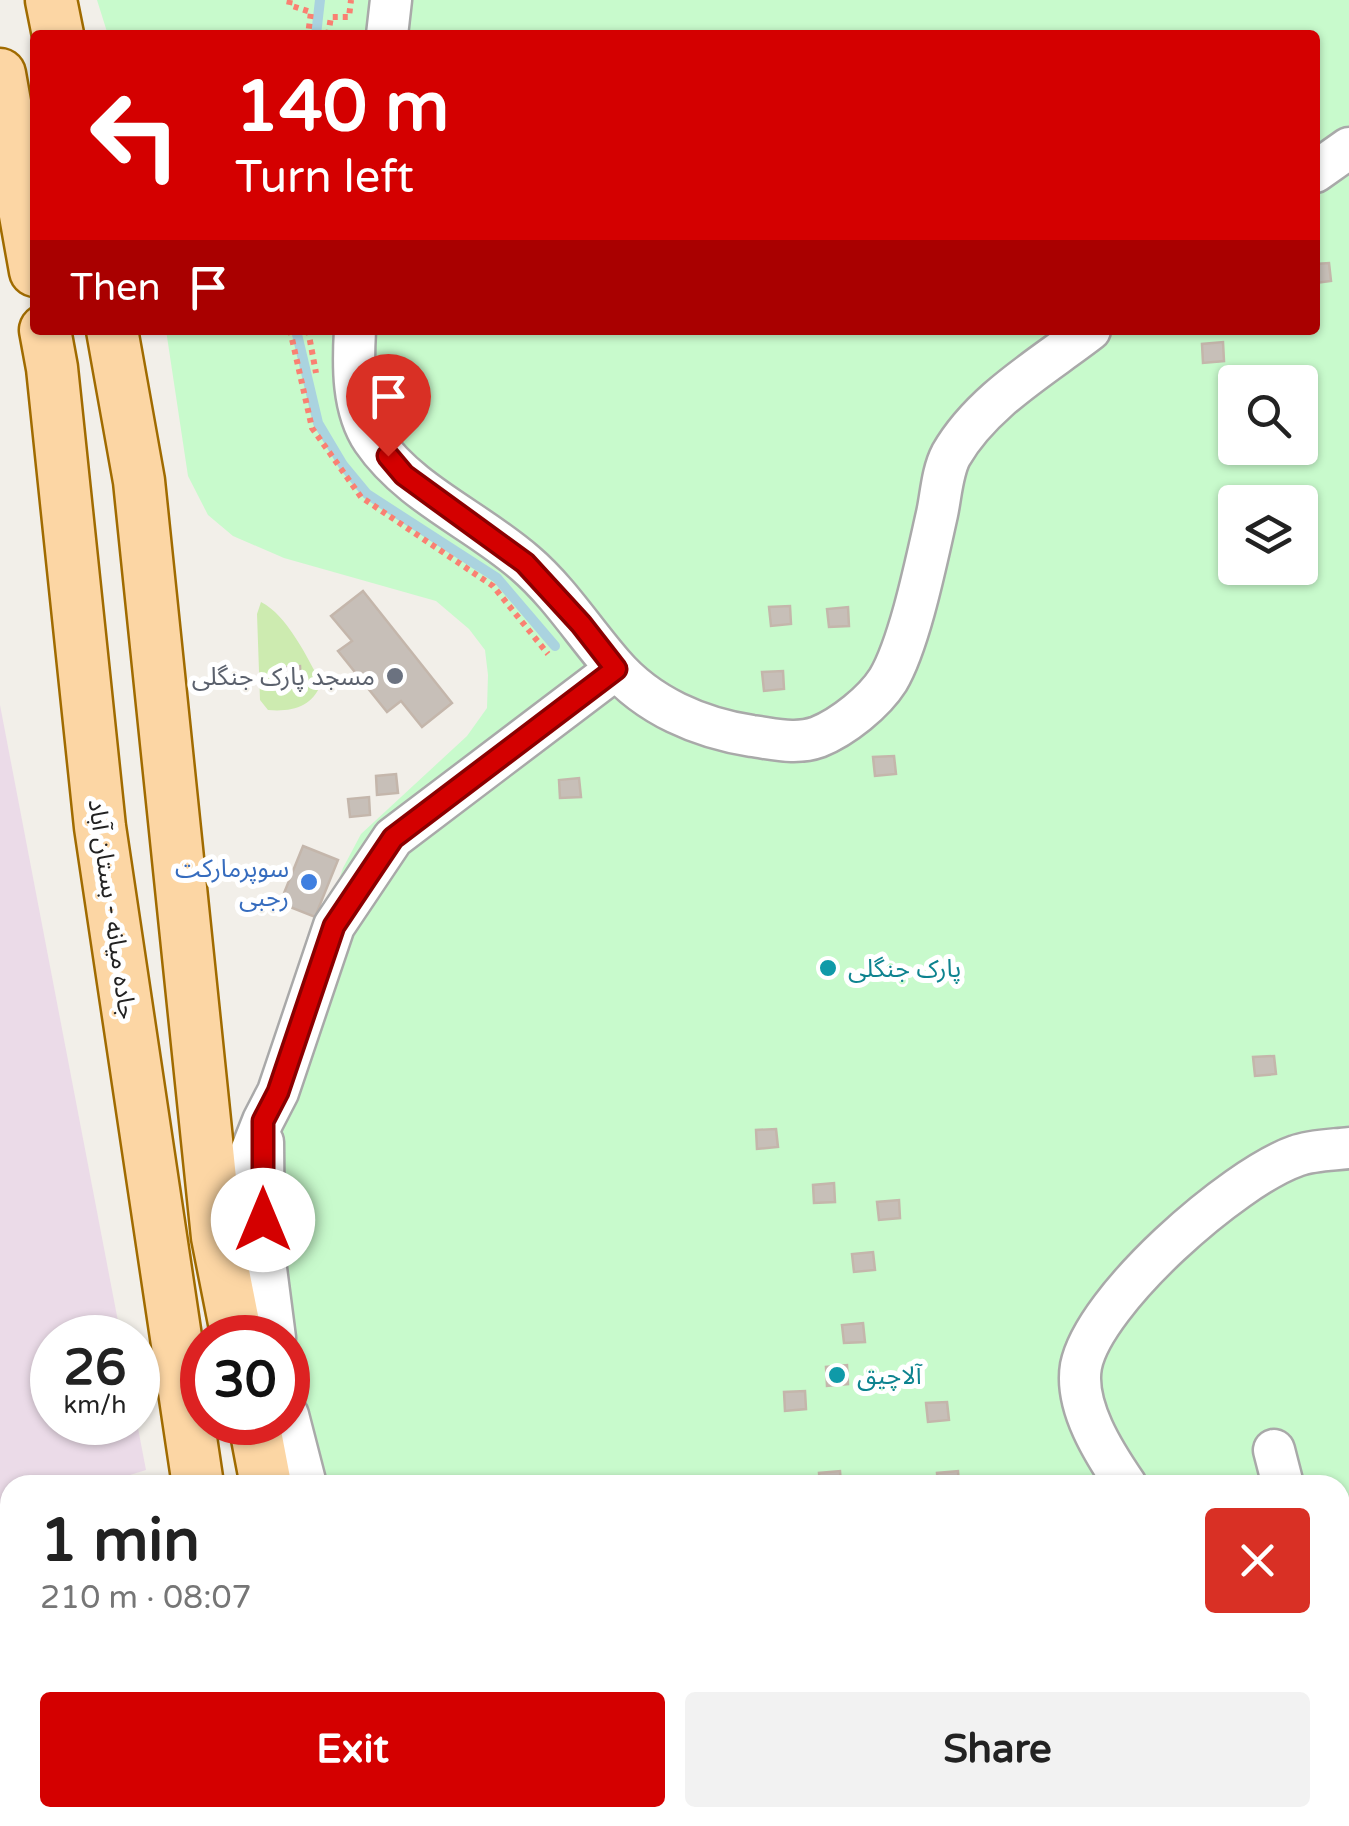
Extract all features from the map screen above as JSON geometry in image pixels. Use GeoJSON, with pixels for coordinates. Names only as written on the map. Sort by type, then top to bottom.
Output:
{"type":"FeatureCollection","features":[{"type":"Feature","properties":{"kind":"main road"},"geometry":{"type":"LineString","coordinates":[[52,0],[57,30]]}},
{"type":"Feature","properties":{"kind":"main road"},"geometry":{"type":"LineString","coordinates":[[0,74],[30,243]]}},
{"type":"Feature","properties":{"kind":"main road","name":"جاده میانه - بستان آباد"},"geometry":{"type":"LineString","coordinates":[[47,335],[100,827],[197,1475]]}},
{"type":"Feature","properties":{"kind":"main road"},"geometry":{"type":"LineString","coordinates":[[113,335],[140,481],[217,1237],[232,1315]]}},
{"type":"Feature","properties":{"kind":"main road"},"geometry":{"type":"LineString","coordinates":[[258,1445],[264,1475]]}},
{"type":"Feature","properties":{"kind":"street"},"geometry":{"type":"LineString","coordinates":[[388,30],[392,0]]}},
{"type":"Feature","properties":{"kind":"street"},"geometry":{"type":"LineString","coordinates":[[1320,168],[1349,148]]}},
{"type":"Feature","properties":{"kind":"street"},"geometry":{"type":"LineString","coordinates":[[355,335],[358,406],[372,438],[404,475],[525,563],[616,669],[675,714],[736,734],[796,742],[821,736],[846,721],[886,683],[898,660],[949,459],[970,427],[998,400],[1083,335]]}},
{"type":"Feature","properties":{"kind":"street"},"geometry":{"type":"LineString","coordinates":[[217,1237],[278,1092],[334,926],[393,838],[616,669]]}},
{"type":"Feature","properties":{"kind":"street"},"geometry":{"type":"LineString","coordinates":[[263,1121],[264,1253],[272,1315]]}},
{"type":"Feature","properties":{"kind":"street"},"geometry":{"type":"LineString","coordinates":[[1119,1475],[1082,1400],[1081,1367],[1092,1333],[1130,1286],[1225,1196],[1298,1154],[1349,1148]]}},
{"type":"Feature","properties":{"kind":"street"},"geometry":{"type":"LineString","coordinates":[[296,1445],[303,1475]]}},
{"type":"Feature","properties":{"kind":"path"},"geometry":{"type":"LineString","coordinates":[[290,0],[289,5],[311,12],[309,30]]}},
{"type":"Feature","properties":{"kind":"path"},"geometry":{"type":"LineString","coordinates":[[329,30],[330,17],[349,17],[351,0]]}},
{"type":"Feature","properties":{"kind":"shaded area"},"geometry":{"type":"Polygon","coordinates":[[[0,705],[117,1315],[30,1315],[30,1445],[141,1445],[146,1470],[130,1475],[0,1475],[0,705]]]}},
{"type":"Feature","properties":{"kind":"green space","name":"پارک جنگلی"},"geometry":{"type":"Polygon","coordinates":[[[97,0],[1349,0],[1349,1475],[320,1475],[310,1436],[310,1315],[286,1315],[272,1069],[343,868],[361,834],[467,736],[487,708],[488,675],[485,650],[469,629],[436,601],[284,558],[233,536],[208,515],[188,476],[167,335],[1320,335],[1320,30],[106,30],[97,0]]]}},
{"type":"Feature","properties":{"kind":"green space"},"geometry":{"type":"Polygon","coordinates":[[[261,602],[288,626],[321,683],[313,698],[300,706],[268,710],[260,700],[257,614],[261,602]]]}},
{"type":"Feature","properties":{"kind":"building"},"geometry":{"type":"Polygon","coordinates":[[[1329,263],[1331,281],[1320,282],[1320,264],[1329,263]]]}},
{"type":"Feature","properties":{"kind":"building"},"geometry":{"type":"Polygon","coordinates":[[[1223,342],[1224,361],[1203,363],[1202,344],[1223,342]]]}},
{"type":"Feature","properties":{"kind":"building","name":"مسجد پارک جنگلی"},"geometry":{"type":"Polygon","coordinates":[[[363,591],[452,703],[422,727],[401,701],[387,712],[338,651],[352,641],[331,616],[363,591]]]}},
{"type":"Feature","properties":{"kind":"building"},"geometry":{"type":"Polygon","coordinates":[[[790,606],[791,624],[771,626],[769,607],[790,606]]]}},
{"type":"Feature","properties":{"kind":"building"},"geometry":{"type":"Polygon","coordinates":[[[848,607],[849,626],[829,627],[827,609],[848,607]]]}},
{"type":"Feature","properties":{"kind":"building"},"geometry":{"type":"Polygon","coordinates":[[[300,666],[301,684],[280,686],[279,668],[300,666]]]}},
{"type":"Feature","properties":{"kind":"building"},"geometry":{"type":"Polygon","coordinates":[[[783,671],[784,689],[764,691],[762,672],[783,671]]]}},
{"type":"Feature","properties":{"kind":"building"},"geometry":{"type":"Polygon","coordinates":[[[894,756],[896,774],[875,776],[873,757],[894,756]]]}},
{"type":"Feature","properties":{"kind":"building"},"geometry":{"type":"Polygon","coordinates":[[[396,774],[398,793],[377,795],[376,776],[396,774]]]}},
{"type":"Feature","properties":{"kind":"building"},"geometry":{"type":"Polygon","coordinates":[[[579,778],[581,797],[560,798],[559,780],[579,778]]]}},
{"type":"Feature","properties":{"kind":"building"},"geometry":{"type":"Polygon","coordinates":[[[369,797],[370,815],[350,817],[348,799],[369,797]]]}},
{"type":"Feature","properties":{"kind":"building","name":"سوپرمارکت رجبی"},"geometry":{"type":"Polygon","coordinates":[[[303,846],[338,860],[315,917],[280,903],[303,846]]]}},
{"type":"Feature","properties":{"kind":"building"},"geometry":{"type":"Polygon","coordinates":[[[1274,1056],[1276,1074],[1255,1076],[1253,1057],[1274,1056]]]}},
{"type":"Feature","properties":{"kind":"building"},"geometry":{"type":"Polygon","coordinates":[[[776,1129],[778,1147],[757,1149],[756,1130],[776,1129]]]}},
{"type":"Feature","properties":{"kind":"building"},"geometry":{"type":"Polygon","coordinates":[[[834,1183],[835,1202],[814,1203],[813,1185],[834,1183]]]}},
{"type":"Feature","properties":{"kind":"building"},"geometry":{"type":"Polygon","coordinates":[[[899,1200],[900,1218],[879,1220],[877,1202],[899,1200]]]}},
{"type":"Feature","properties":{"kind":"building"},"geometry":{"type":"Polygon","coordinates":[[[873,1252],[875,1270],[854,1272],[852,1254],[873,1252]]]}},
{"type":"Feature","properties":{"kind":"building","name":"آلاچیق"},"geometry":{"type":"Polygon","coordinates":[[[863,1323],[865,1342],[844,1343],[842,1325],[863,1323]]]}},
{"type":"Feature","properties":{"kind":"building","name":"آلاچیق"},"geometry":{"type":"Polygon","coordinates":[[[847,1365],[848,1384],[827,1386],[826,1367],[847,1365]]]}},
{"type":"Feature","properties":{"kind":"building","name":"آلاچیق"},"geometry":{"type":"Polygon","coordinates":[[[805,1391],[806,1409],[785,1411],[784,1392],[805,1391]]]}},
{"type":"Feature","properties":{"kind":"building","name":"آلاچیق"},"geometry":{"type":"Polygon","coordinates":[[[947,1402],[949,1420],[928,1422],[926,1403],[947,1402]]]}},
{"type":"Feature","properties":{"kind":"building"},"geometry":{"type":"Polygon","coordinates":[[[840,1471],[840,1475],[819,1475],[840,1471]]]}},
{"type":"Feature","properties":{"kind":"building"},"geometry":{"type":"Polygon","coordinates":[[[958,1471],[958,1475],[937,1475],[958,1471]]]}},
{"type":"Feature","properties":{"kind":"waterway"},"geometry":{"type":"LineString","coordinates":[[317,30],[320,0]]}},
{"type":"Feature","properties":{"kind":"waterway"},"geometry":{"type":"LineString","coordinates":[[297,335],[318,423],[343,465],[367,494],[497,578],[555,646]]}},
{"type":"Feature","properties":{"kind":"place","name":"مسجد پارک جنگلی"},"geometry":{"type":"Point","coordinates":[395,676]}},
{"type":"Feature","properties":{"kind":"place","name":"سوپرمارکت رجبی"},"geometry":{"type":"Point","coordinates":[309,882]}},
{"type":"Feature","properties":{"kind":"place","name":"پارک جنگلی"},"geometry":{"type":"Point","coordinates":[828,968]}},
{"type":"Feature","properties":{"kind":"place","name":"آلاچیق"},"geometry":{"type":"Point","coordinates":[837,1375]}},
{"type":"Feature","properties":{"kind":"route"},"geometry":{"type":"LineString","coordinates":[[263,1220],[263,1121],[278,1092],[334,926],[393,838],[616,669],[525,563],[404,475],[388,456]]}}]}
